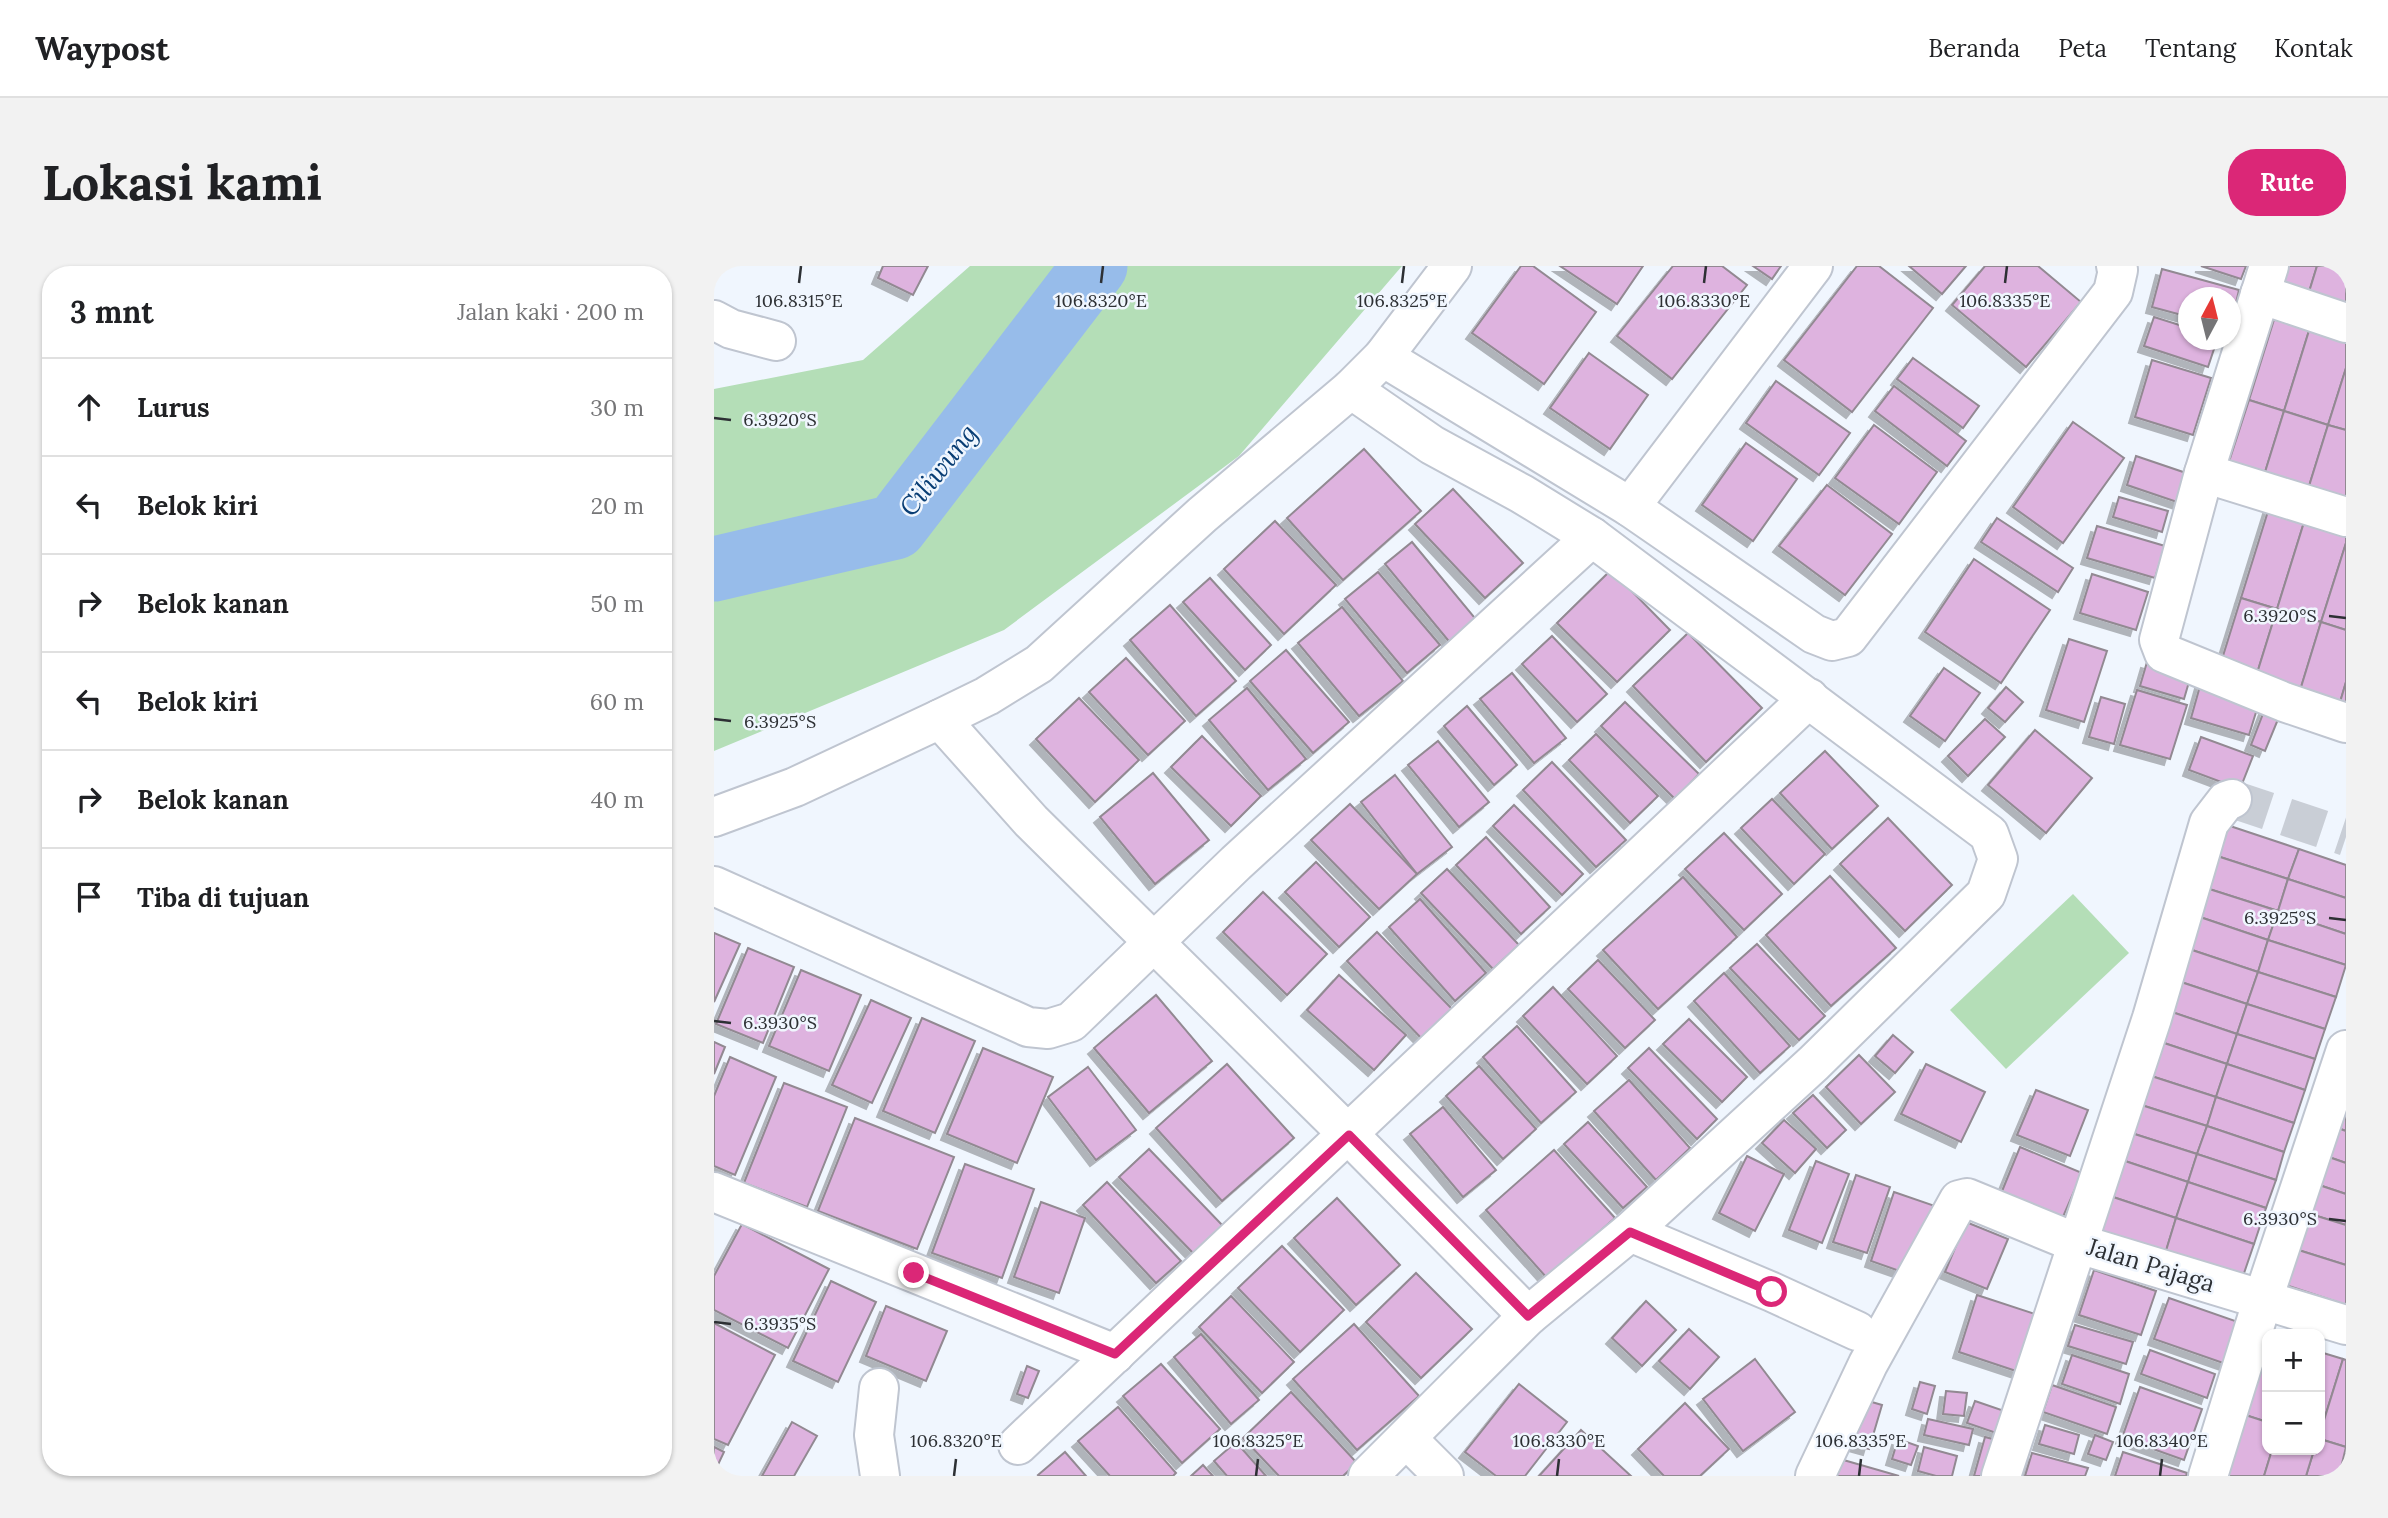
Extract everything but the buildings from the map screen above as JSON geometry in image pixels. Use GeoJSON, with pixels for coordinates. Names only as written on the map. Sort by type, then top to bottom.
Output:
{"type":"FeatureCollection","features":[{"type":"Feature","properties":{"kind":"street"},"geometry":{"type":"LineString","coordinates":[[714,817],[795,787],[940,719],[987,696],[1039,664],[1202,515],[1351,389],[1383,357],[1452,266]]}},
{"type":"Feature","properties":{"kind":"street"},"geometry":{"type":"LineString","coordinates":[[1630,507],[1813,266]]}},
{"type":"Feature","properties":{"kind":"street"},"geometry":{"type":"LineString","coordinates":[[1383,357],[1630,507],[1814,634],[1832,641],[1848,637],[2113,292],[2118,270],[2116,266]]}},
{"type":"Feature","properties":{"kind":"street"},"geometry":{"type":"LineString","coordinates":[[2346,323],[2265,280],[2204,473],[2159,640],[2164,653],[2284,702],[2346,723]]}},
{"type":"Feature","properties":{"kind":"street"},"geometry":{"type":"LineString","coordinates":[[714,320],[731,329],[776,341]]}},
{"type":"Feature","properties":{"kind":"street"},"geometry":{"type":"LineString","coordinates":[[1351,389],[1432,444],[1592,537],[1989,834],[1998,859],[1986,894],[1814,1063],[1630,1232],[1528,1316],[1367,1476]]}},
{"type":"Feature","properties":{"kind":"street"},"geometry":{"type":"LineString","coordinates":[[2204,473],[2346,517]]}},
{"type":"Feature","properties":{"kind":"street"},"geometry":{"type":"LineString","coordinates":[[714,886],[1028,1027],[1048,1029],[1071,1022],[1236,863],[1592,537]]}},
{"type":"Feature","properties":{"kind":"street"},"geometry":{"type":"LineString","coordinates":[[1018,1445],[1810,698]]}},
{"type":"Feature","properties":{"kind":"street"},"geometry":{"type":"LineString","coordinates":[[940,719],[1031,821],[1528,1316]]}},
{"type":"Feature","properties":{"kind":"street"},"geometry":{"type":"LineString","coordinates":[[2001,1476],[2152,1018],[2209,823],[2226,801],[2232,799]]}},
{"type":"Feature","properties":{"kind":"street"},"geometry":{"type":"LineString","coordinates":[[2208,1476],[2346,1050]]}},
{"type":"Feature","properties":{"kind":"street"},"geometry":{"type":"LineString","coordinates":[[714,1192],[1115,1354]]}},
{"type":"Feature","properties":{"kind":"street","name":"Jalan Pajaga"},"geometry":{"type":"LineString","coordinates":[[1815,1476],[1868,1364],[1959,1200],[1967,1198],[2079,1244],[2346,1325]]}},
{"type":"Feature","properties":{"kind":"street"},"geometry":{"type":"LineString","coordinates":[[1630,1232],[1857,1331]]}},
{"type":"Feature","properties":{"kind":"street"},"geometry":{"type":"LineString","coordinates":[[879,1388],[874,1434],[880,1476]]}},
{"type":"Feature","properties":{"kind":"street"},"geometry":{"type":"LineString","coordinates":[[1407,1439],[1444,1476]]}},
{"type":"Feature","properties":{"kind":"green space"},"geometry":{"type":"Polygon","coordinates":[[[970,266],[1402,266],[1239,456],[1004,630],[714,751],[714,389],[863,360],[970,266]]]}},
{"type":"Feature","properties":{"kind":"green space"},"geometry":{"type":"Polygon","coordinates":[[[2073,894],[2129,953],[2006,1069],[1950,1010],[2073,894]]]}},
{"type":"Feature","properties":{"kind":"waterway","name":"Ciliwung"},"geometry":{"type":"LineString","coordinates":[[714,569],[895,527],[1095,266]]}},
{"type":"Feature","properties":{"kind":"tunnel"},"geometry":{"type":"LineString","coordinates":[[2232,799],[2346,837]]}},
{"type":"Feature","properties":{"kind":"route"},"geometry":{"type":"LineString","coordinates":[[914,1273],[1115,1354],[1349,1135],[1528,1316],[1630,1232],[1772,1292]]}}]}
